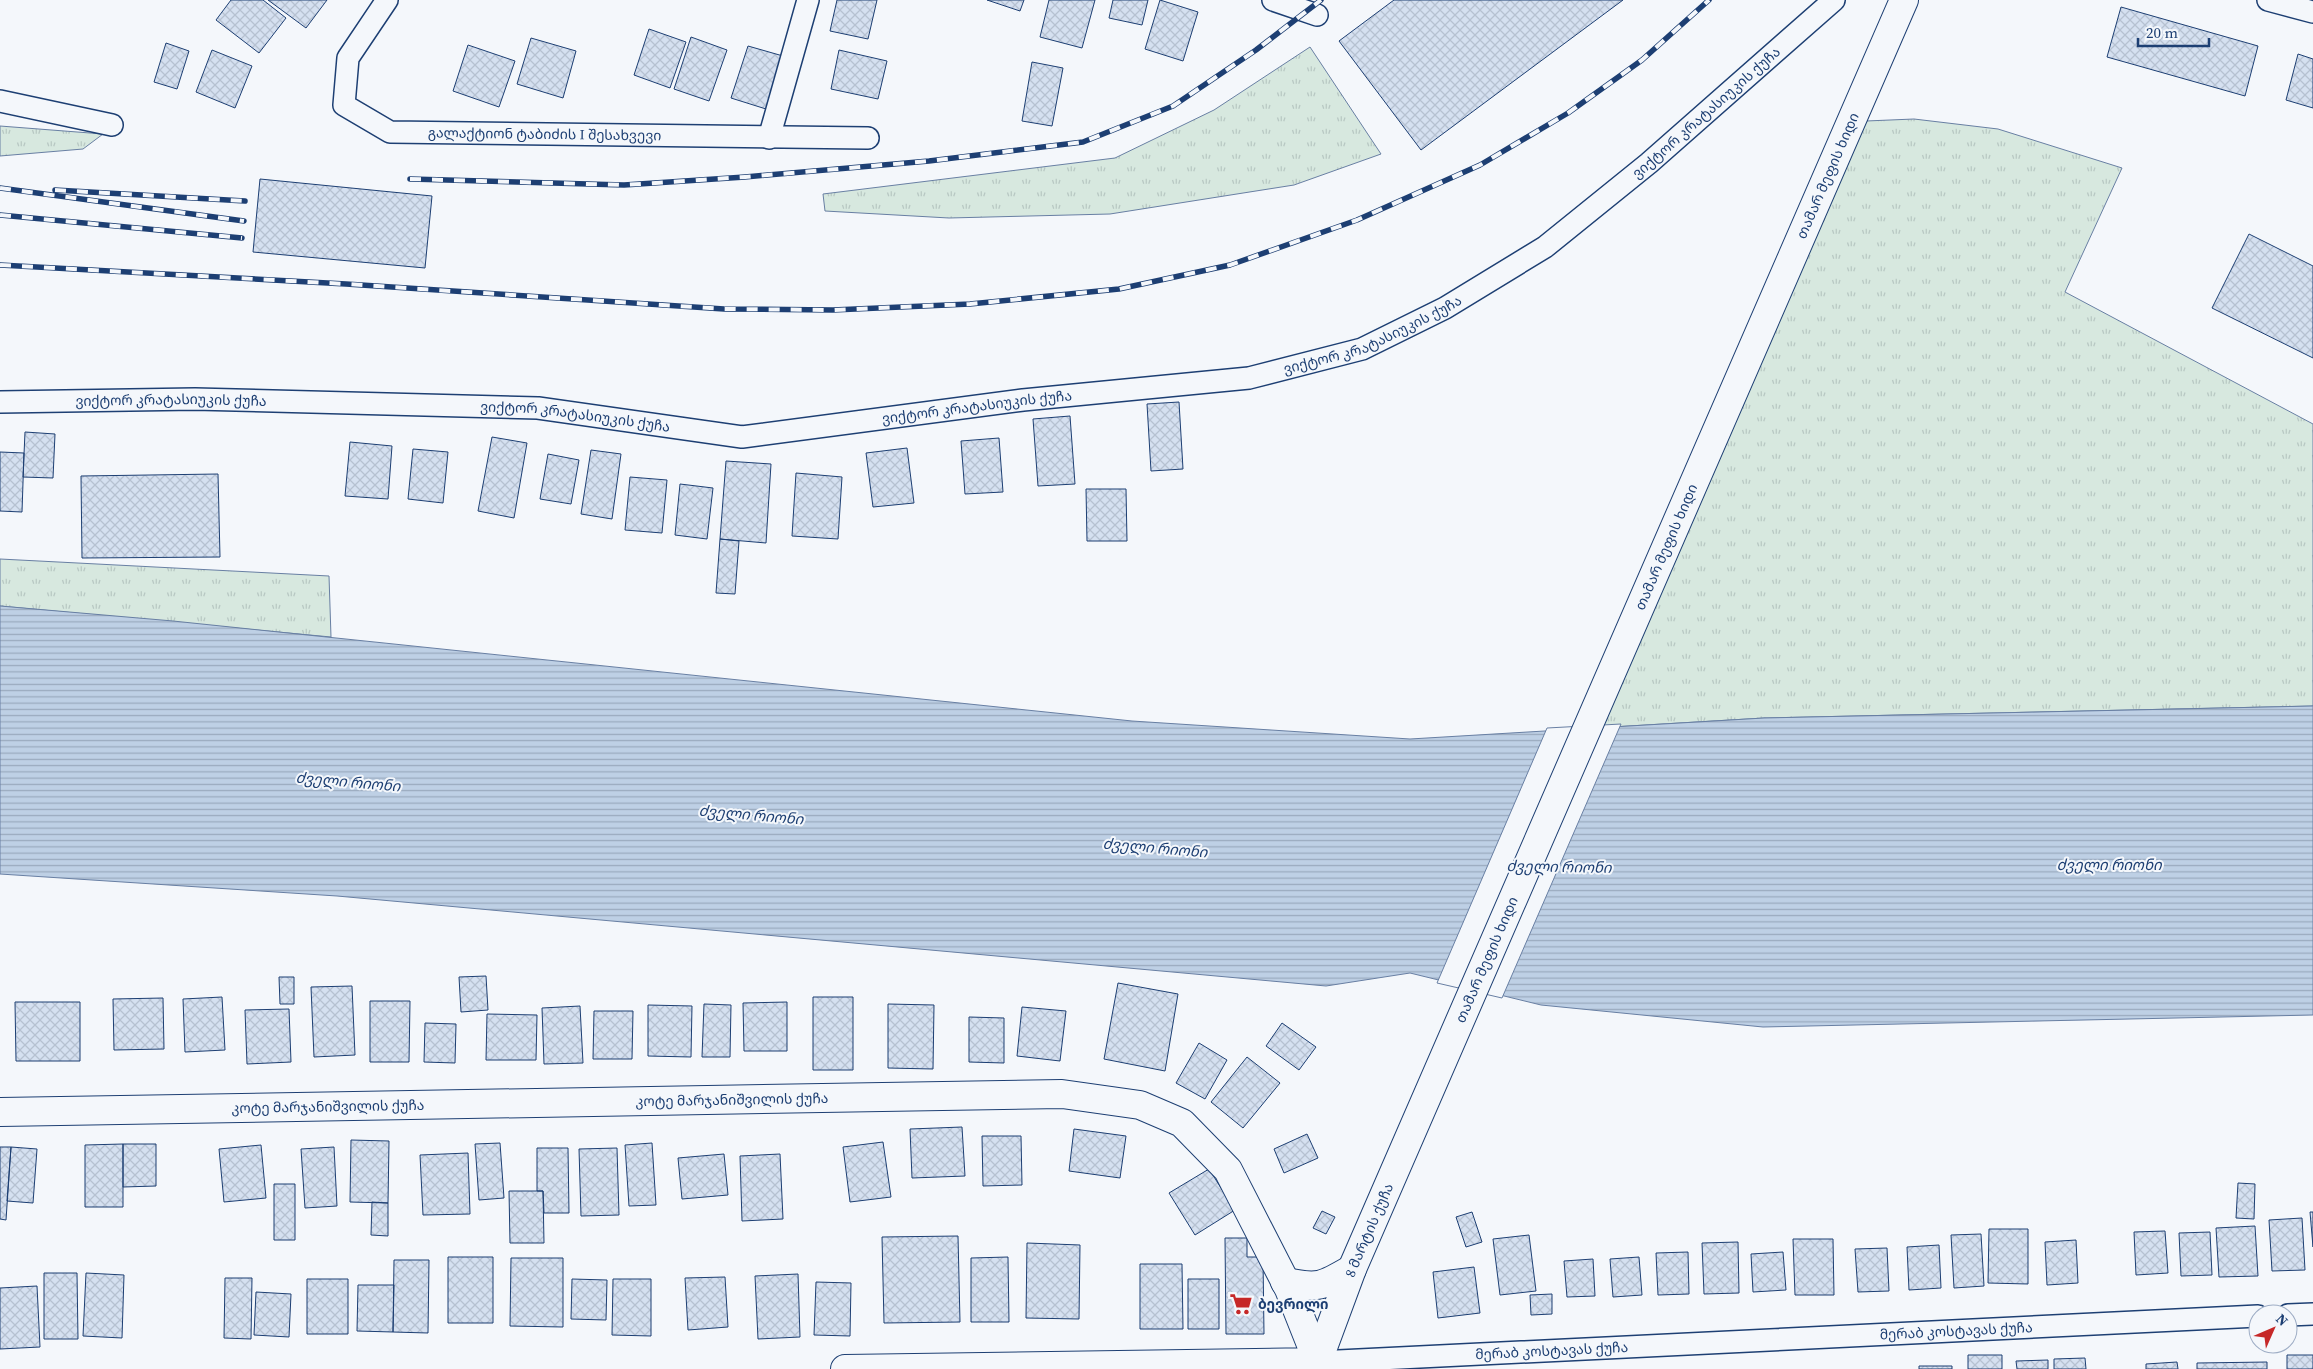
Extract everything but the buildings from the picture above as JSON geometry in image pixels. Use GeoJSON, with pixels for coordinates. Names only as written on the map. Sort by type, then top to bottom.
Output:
{"type":"FeatureCollection","features":[{"type":"Feature","properties":{"kind":"main road","name":"თამარ მეფის ხიდი"},"geometry":{"type":"LineString","coordinates":[[1429,1095],[1904,0]]}},
{"type":"Feature","properties":{"kind":"main road","name":"კოტე მარჯანიშვილის ქუჩა"},"geometry":{"type":"LineString","coordinates":[[0,1112],[1062,1094],[1140,1105],[1182,1123],[1228,1170],[1285,1282],[1316,1365]]}},
{"type":"Feature","properties":{"kind":"main road","name":"8 მარტის ქუჩა"},"geometry":{"type":"LineString","coordinates":[[1316,1365],[1352,1269],[1429,1095]]}},
{"type":"Feature","properties":{"kind":"main road"},"geometry":{"type":"LineString","coordinates":[[1285,1282],[1308,1287],[1325,1285],[1352,1269]]}},
{"type":"Feature","properties":{"kind":"main road","name":"მერაბ კოსტავას ქუჩა"},"geometry":{"type":"LineString","coordinates":[[845,1369],[1316,1365]]}},
{"type":"Feature","properties":{"kind":"street","name":"გალაქტიონ ტაბიძის I შესახვევი"},"geometry":{"type":"LineString","coordinates":[[387,0],[348,58],[344,104],[390,132],[868,138]]}},
{"type":"Feature","properties":{"kind":"street"},"geometry":{"type":"LineString","coordinates":[[769,138],[808,0]]}},
{"type":"Feature","properties":{"kind":"street"},"geometry":{"type":"LineString","coordinates":[[1273,0],[1317,15]]}},
{"type":"Feature","properties":{"kind":"street","name":"ვიქტორ კრატასიუკის ქუჩა"},"geometry":{"type":"LineString","coordinates":[[0,402],[195,399],[538,408],[742,438],[1023,400],[1249,378],[1362,349],[1445,308],[1545,247],[1649,163],[1834,0]]}},
{"type":"Feature","properties":{"kind":"street"},"geometry":{"type":"LineString","coordinates":[[2268,0],[2313,12]]}},
{"type":"Feature","properties":{"kind":"street"},"geometry":{"type":"LineString","coordinates":[[0,101],[112,125]]}},
{"type":"Feature","properties":{"kind":"street"},"geometry":{"type":"LineString","coordinates":[[2298,1315],[2313,1314]]}},
{"type":"Feature","properties":{"kind":"street","name":"მერაბ კოსტავას ქუჩა"},"geometry":{"type":"LineString","coordinates":[[1316,1365],[2248,1317]]}},
{"type":"Feature","properties":{"kind":"green space"},"geometry":{"type":"Polygon","coordinates":[[[1310,47],[1381,154],[1294,185],[1110,214],[949,218],[825,211],[823,194],[1115,158],[1214,110],[1310,47]]]}},
{"type":"Feature","properties":{"kind":"green space"},"geometry":{"type":"Polygon","coordinates":[[[1914,119],[1998,129],[2122,168],[2065,292],[2313,424],[2313,706],[1764,718],[1595,728],[1866,121],[1914,119]]]}},
{"type":"Feature","properties":{"kind":"green space"},"geometry":{"type":"Polygon","coordinates":[[[0,126],[103,134],[83,149],[0,156],[0,126]]]}},
{"type":"Feature","properties":{"kind":"green space"},"geometry":{"type":"Polygon","coordinates":[[[0,559],[329,576],[331,637],[0,606],[0,559]]]}},
{"type":"Feature","properties":{"kind":"water","name":"ძველი რიონი"},"geometry":{"type":"Polygon","coordinates":[[[0,606],[173,621],[1132,721],[1410,739],[1764,718],[2313,706],[2313,1015],[1763,1027],[1541,1005],[1410,973],[1326,986],[337,896],[0,874],[0,606]]]}},
{"type":"Feature","properties":{"kind":"pier"},"geometry":{"type":"Polygon","coordinates":[[[1621,724],[1502,998],[1437,983],[1547,728],[1621,724]]]}},
{"type":"Feature","properties":{"kind":"railway"},"geometry":{"type":"LineString","coordinates":[[410,179],[624,185],[745,177],[929,161],[1083,142],[1173,106],[1256,50],[1321,0]]}},
{"type":"Feature","properties":{"kind":"railway"},"geometry":{"type":"LineString","coordinates":[[0,265],[346,284],[724,309],[833,310],[970,304],[1119,289],[1230,265],[1357,220],[1480,165],[1568,113],[1642,60],[1709,0]]}},
{"type":"Feature","properties":{"kind":"railway"},"geometry":{"type":"LineString","coordinates":[[0,188],[244,221]]}},
{"type":"Feature","properties":{"kind":"railway"},"geometry":{"type":"LineString","coordinates":[[55,190],[245,201]]}},
{"type":"Feature","properties":{"kind":"railway"},"geometry":{"type":"LineString","coordinates":[[0,215],[242,238]]}},
{"type":"Feature","properties":{"kind":"place","name":"ბევრილი"},"geometry":{"type":"Point","coordinates":[1241,1304]}}]}
